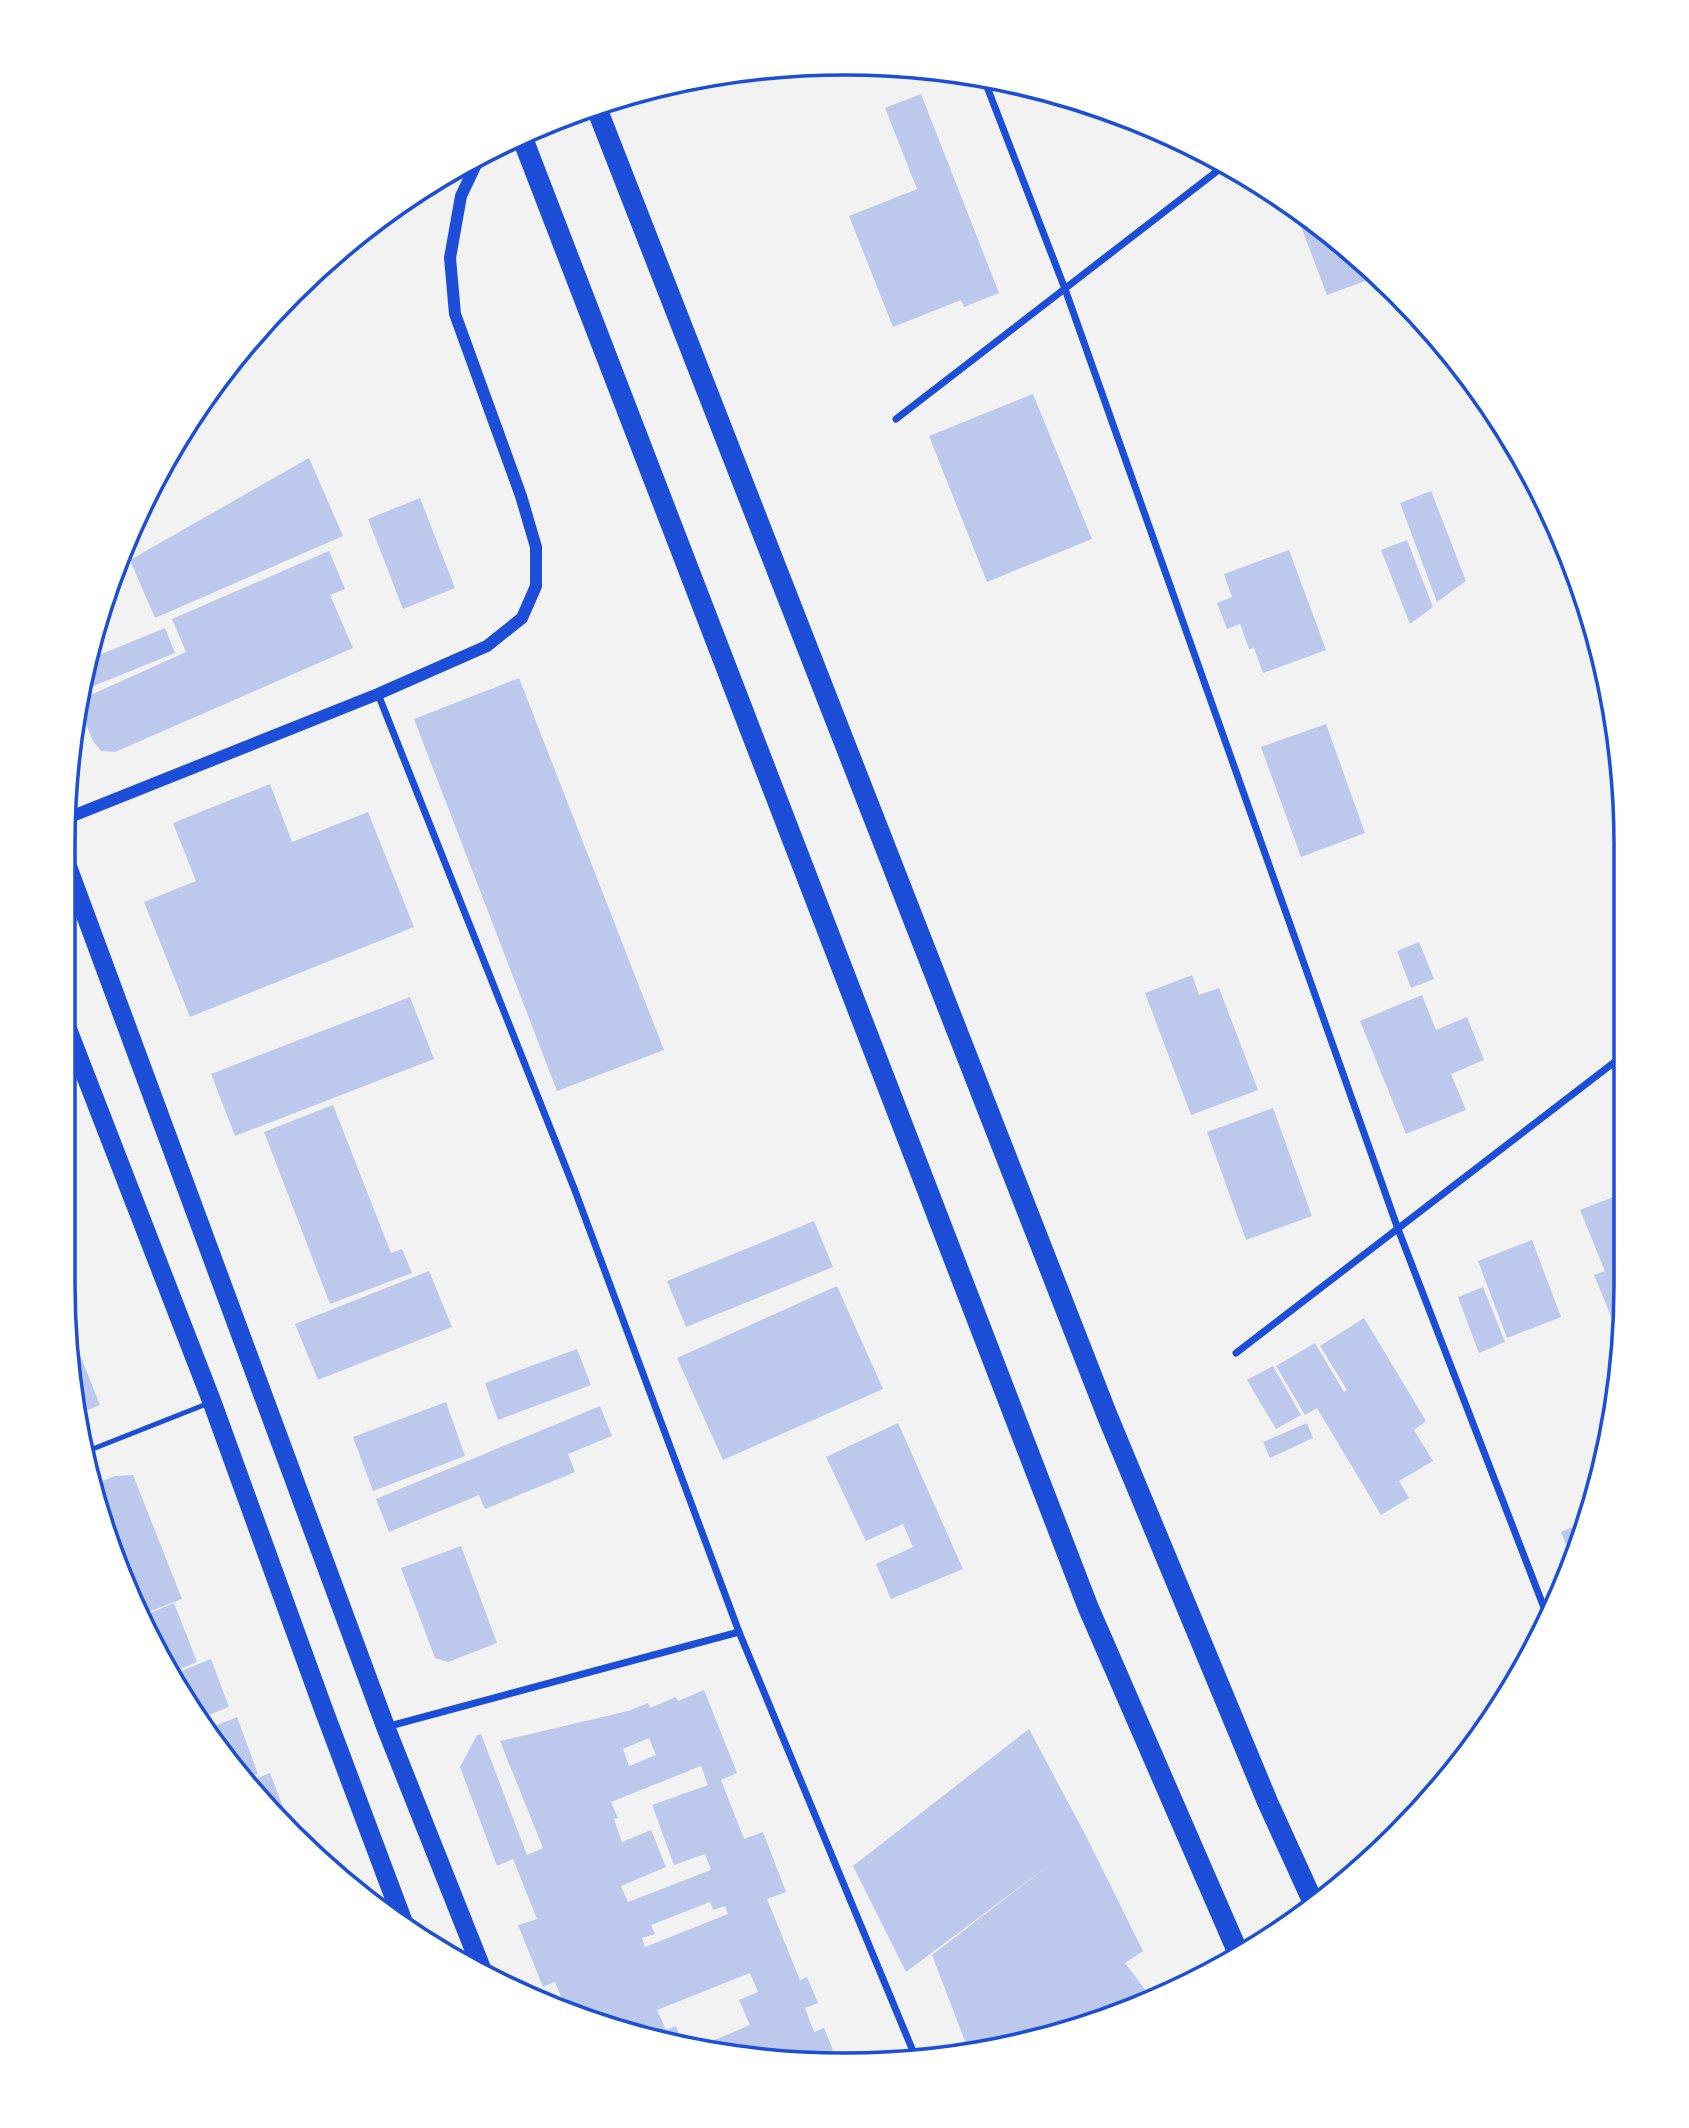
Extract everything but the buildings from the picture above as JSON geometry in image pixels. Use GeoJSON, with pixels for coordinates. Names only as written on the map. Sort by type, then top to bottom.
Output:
{"type":"FeatureCollection","features":[{"type":"Feature","properties":{"kind":"highway"},"geometry":{"type":"LineString","coordinates":[[599,115],[1107,1415],[1268,1803],[1310,1896]]}},
{"type":"Feature","properties":{"kind":"highway"},"geometry":{"type":"LineString","coordinates":[[526,145],[1088,1607],[1235,1946]]}},
{"type":"Feature","properties":{"kind":"highway"},"geometry":{"type":"LineString","coordinates":[[75,887],[386,1728],[478,1959]]}},
{"type":"Feature","properties":{"kind":"highway"},"geometry":{"type":"LineString","coordinates":[[75,1048],[212,1402],[399,1910]]}},
{"type":"Feature","properties":{"kind":"street"},"geometry":{"type":"LineString","coordinates":[[988,89],[1065,289],[1398,1229],[1543,1605]]}},
{"type":"Feature","properties":{"kind":"street"},"geometry":{"type":"LineString","coordinates":[[76,815],[378,694],[487,646],[522,618],[536,586],[536,547],[521,496],[455,314],[450,258],[461,196],[473,171]]}},
{"type":"Feature","properties":{"kind":"street"},"geometry":{"type":"LineString","coordinates":[[897,419],[1217,172]]}},
{"type":"Feature","properties":{"kind":"street"},"geometry":{"type":"LineString","coordinates":[[378,694],[573,1188],[739,1632],[912,2049]]}},
{"type":"Feature","properties":{"kind":"street"},"geometry":{"type":"LineString","coordinates":[[1236,1353],[1614,1062]]}},
{"type":"Feature","properties":{"kind":"street"},"geometry":{"type":"LineString","coordinates":[[386,1728],[739,1632]]}},
{"type":"Feature","properties":{"kind":"lane"},"geometry":{"type":"LineString","coordinates":[[93,1449],[212,1402]]}}]}
